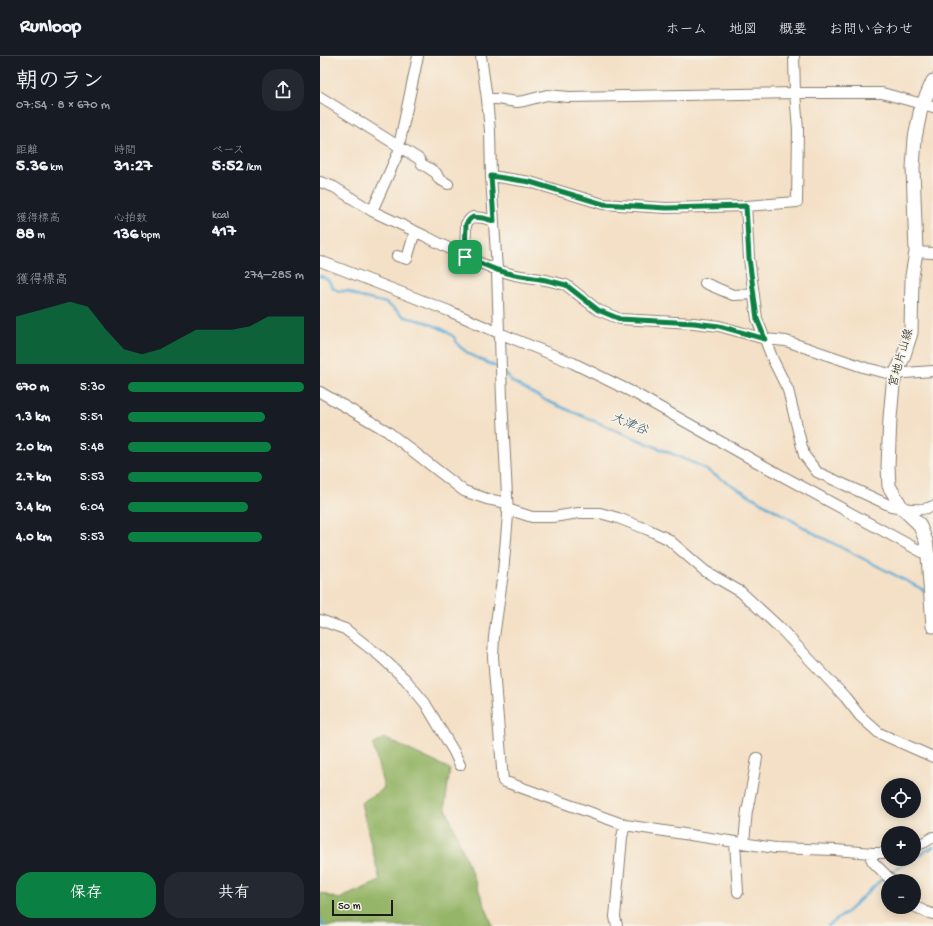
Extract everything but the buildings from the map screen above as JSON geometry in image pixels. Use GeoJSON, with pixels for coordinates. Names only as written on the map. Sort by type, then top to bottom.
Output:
{"type":"FeatureCollection","features":[{"type":"Feature","properties":{"kind":"main road","name":"宮地片山線"},"geometry":{"type":"LineString","coordinates":[[933,81],[928,106],[915,138],[913,168],[916,252],[912,276],[911,333],[893,385],[888,466],[889,486],[902,508],[919,524],[926,541],[930,562],[931,612],[933,626]]}},
{"type":"Feature","properties":{"kind":"street"},"geometry":{"type":"LineString","coordinates":[[372,211],[399,151],[418,56]]}},
{"type":"Feature","properties":{"kind":"street"},"geometry":{"type":"LineString","coordinates":[[481,56],[490,131],[508,515],[503,573],[492,657],[503,781],[625,825],[775,848],[881,852]]}},
{"type":"Feature","properties":{"kind":"street"},"geometry":{"type":"LineString","coordinates":[[491,176],[530,182],[603,204],[666,208],[746,206],[797,202],[798,129],[794,56]]}},
{"type":"Feature","properties":{"kind":"street"},"geometry":{"type":"LineString","coordinates":[[487,99],[517,102],[547,95],[569,97],[882,93],[928,106]]}},
{"type":"Feature","properties":{"kind":"street"},"geometry":{"type":"LineString","coordinates":[[320,98],[419,159],[422,164],[436,174],[439,179],[448,184]]}},
{"type":"Feature","properties":{"kind":"street"},"geometry":{"type":"LineString","coordinates":[[320,182],[334,187],[372,211],[465,257],[497,270],[515,275],[566,285],[598,310],[620,319],[694,323],[719,326],[765,339],[786,341],[866,368],[891,374],[933,371]]}},
{"type":"Feature","properties":{"kind":"street"},"geometry":{"type":"LineString","coordinates":[[746,206],[749,258],[757,319],[773,360],[788,390],[804,455],[817,472],[891,506],[919,509],[930,508],[933,506]]}},
{"type":"Feature","properties":{"kind":"street"},"geometry":{"type":"LineString","coordinates":[[465,257],[466,224],[470,219],[473,217],[494,221]]}},
{"type":"Feature","properties":{"kind":"street"},"geometry":{"type":"LineString","coordinates":[[397,256],[407,259],[415,231]]}},
{"type":"Feature","properties":{"kind":"street"},"geometry":{"type":"LineString","coordinates":[[916,252],[933,253]]}},
{"type":"Feature","properties":{"kind":"street"},"geometry":{"type":"LineString","coordinates":[[320,262],[449,311],[499,336],[573,363],[636,394],[930,562]]}},
{"type":"Feature","properties":{"kind":"street"},"geometry":{"type":"LineString","coordinates":[[705,283],[733,295],[754,294]]}},
{"type":"Feature","properties":{"kind":"street"},"geometry":{"type":"LineString","coordinates":[[320,392],[387,431],[464,491],[507,506],[532,517],[553,517],[579,512],[600,513],[618,518],[668,539],[706,571],[741,592],[780,628],[845,697],[860,716],[879,733],[933,757]]}},
{"type":"Feature","properties":{"kind":"street"},"geometry":{"type":"LineString","coordinates":[[320,620],[345,629],[380,656],[405,679],[425,703],[460,765]]}},
{"type":"Feature","properties":{"kind":"street"},"geometry":{"type":"LineString","coordinates":[[738,892],[739,843],[748,807],[757,758]]}},
{"type":"Feature","properties":{"kind":"street"},"geometry":{"type":"LineString","coordinates":[[617,926],[615,917],[622,837],[625,825]]}},
{"type":"Feature","properties":{"kind":"street"},"geometry":{"type":"LineString","coordinates":[[921,843],[933,838]]}},
{"type":"Feature","properties":{"kind":"street"},"geometry":{"type":"LineString","coordinates":[[872,853],[871,858],[873,862],[884,874]]}},
{"type":"Feature","properties":{"kind":"street"},"geometry":{"type":"LineString","coordinates":[[921,910],[933,914]]}},
{"type":"Feature","properties":{"kind":"green space"},"geometry":{"type":"Polygon","coordinates":[[[384,738],[450,769],[445,806],[493,926],[320,926],[320,893],[339,899],[380,881],[361,803],[384,788],[373,745],[384,738]]]}},
{"type":"Feature","properties":{"kind":"waterway","name":"大津谷"},"geometry":{"type":"LineString","coordinates":[[320,276],[328,280],[333,288],[339,291],[347,291],[360,297],[386,303],[405,317],[426,322],[444,330],[454,337],[459,346],[469,354],[497,367]]}},
{"type":"Feature","properties":{"kind":"waterway","name":"大津谷"},"geometry":{"type":"LineString","coordinates":[[504,373],[511,381],[547,401],[696,464],[817,535],[922,589],[925,592]]}},
{"type":"Feature","properties":{"kind":"waterway"},"geometry":{"type":"LineString","coordinates":[[921,854],[933,847]]}},
{"type":"Feature","properties":{"kind":"waterway"},"geometry":{"type":"LineString","coordinates":[[889,873],[900,866]]}},
{"type":"Feature","properties":{"kind":"waterway"},"geometry":{"type":"LineString","coordinates":[[828,926],[846,913],[881,880]]}},
{"type":"Feature","properties":{"kind":"waterway"},"geometry":{"type":"LineString","coordinates":[[320,918],[324,926]]}},
{"type":"Feature","properties":{"kind":"route"},"geometry":{"type":"LineString","coordinates":[[491,176],[530,182],[603,204],[666,208],[746,206],[749,258],[757,319],[765,339],[719,326],[694,323],[620,319],[598,310],[566,285],[515,275],[497,270],[465,257],[466,224],[470,219],[473,217],[494,221],[491,176]]}}]}
